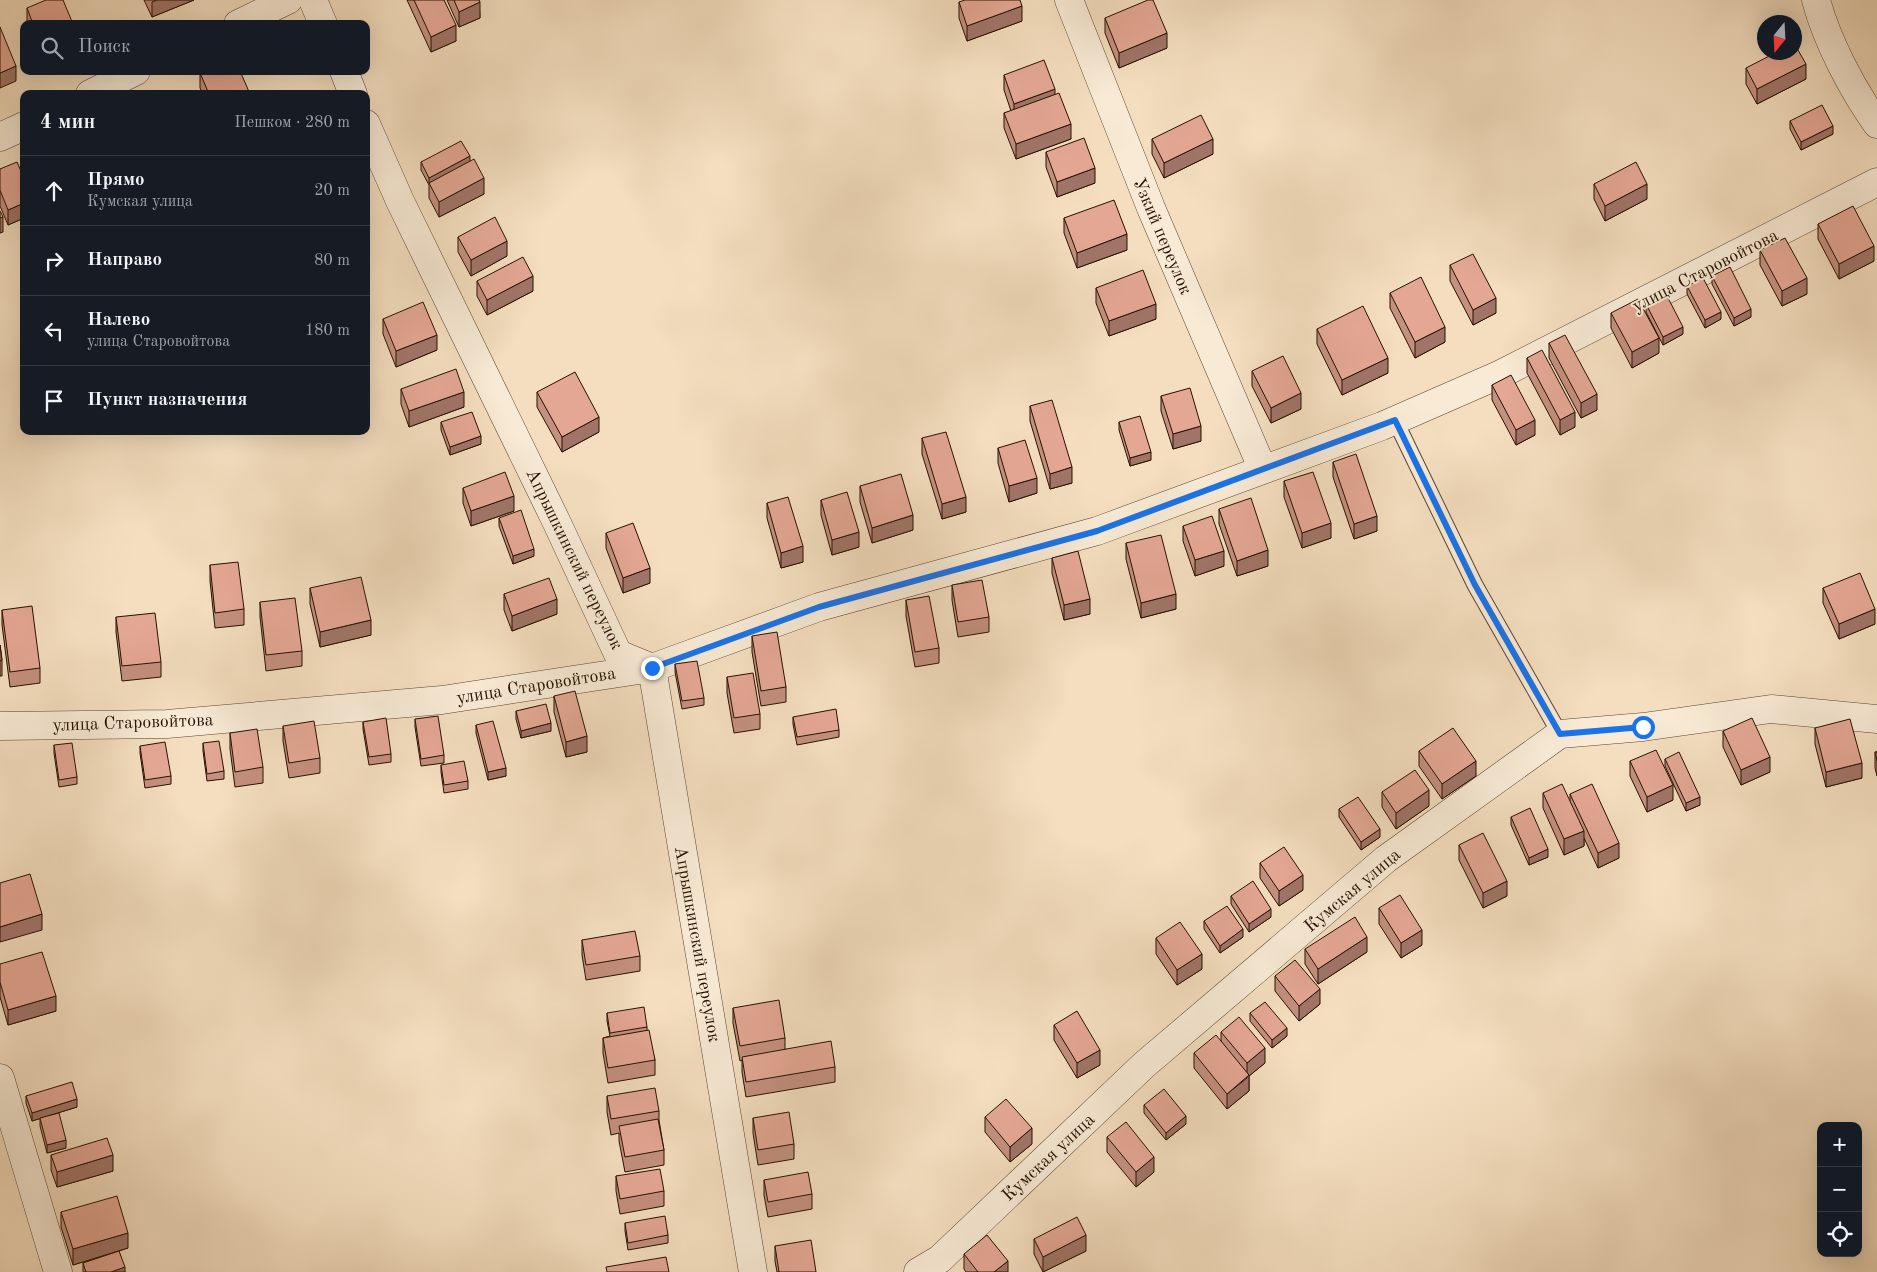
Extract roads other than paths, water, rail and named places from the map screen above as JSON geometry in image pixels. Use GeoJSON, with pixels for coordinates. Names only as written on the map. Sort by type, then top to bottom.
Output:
{"type":"FeatureCollection","features":[{"type":"Feature","properties":{"kind":"street"},"geometry":{"type":"LineString","coordinates":[[246,20],[288,0]]}},
{"type":"Feature","properties":{"kind":"street"},"geometry":{"type":"LineString","coordinates":[[312,0],[321,20]]}},
{"type":"Feature","properties":{"kind":"street","name":"Узкий переулок"},"geometry":{"type":"LineString","coordinates":[[1069,0],[1151,208],[1263,470]]}},
{"type":"Feature","properties":{"kind":"street"},"geometry":{"type":"LineString","coordinates":[[1816,0],[1827,33],[1863,104],[1877,124]]}},
{"type":"Feature","properties":{"kind":"street"},"geometry":{"type":"LineString","coordinates":[[98,90],[128,75]]}},
{"type":"Feature","properties":{"kind":"street"},"geometry":{"type":"LineString","coordinates":[[346,75],[351,90]]}},
{"type":"Feature","properties":{"kind":"street"},"geometry":{"type":"LineString","coordinates":[[0,137],[20,128]]}},
{"type":"Feature","properties":{"kind":"street","name":"Апрышкинский переулок"},"geometry":{"type":"LineString","coordinates":[[370,133],[400,200],[557,523],[618,654],[652,668],[754,1272]]}},
{"type":"Feature","properties":{"kind":"street","name":"улица Старовойтова"},"geometry":{"type":"LineString","coordinates":[[0,726],[167,724],[442,700],[652,668],[819,607],[1097,531],[1395,420],[1501,374],[1877,182]]}},
{"type":"Feature","properties":{"kind":"street"},"geometry":{"type":"LineString","coordinates":[[1560,734],[1643,727],[1771,709],[1877,719]]}},
{"type":"Feature","properties":{"kind":"street","name":"Кумская улица"},"geometry":{"type":"LineString","coordinates":[[918,1272],[940,1259],[1144,1065],[1386,859],[1560,734]]}},
{"type":"Feature","properties":{"kind":"street"},"geometry":{"type":"LineString","coordinates":[[0,1078],[58,1272]]}},
{"type":"Feature","properties":{"kind":"lane"},"geometry":{"type":"LineString","coordinates":[[1395,420],[1475,585],[1560,734]]}}]}
